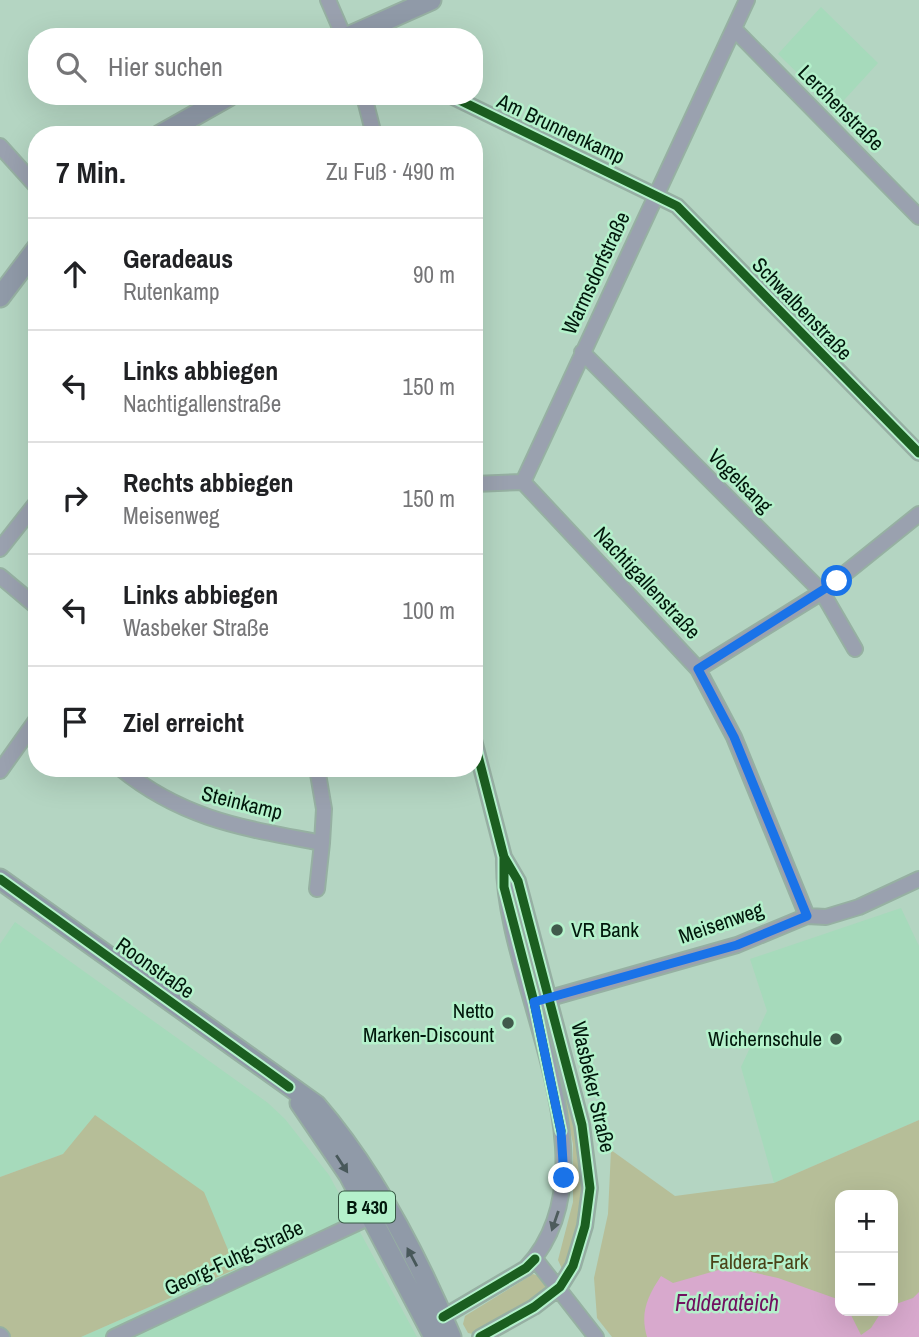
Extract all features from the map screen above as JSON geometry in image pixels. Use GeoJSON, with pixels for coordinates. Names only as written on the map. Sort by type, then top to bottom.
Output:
{"type":"FeatureCollection","features":[{"type":"Feature","properties":{"kind":"main road"},"geometry":{"type":"LineString","coordinates":[[367,28],[431,0]]}},
{"type":"Feature","properties":{"kind":"main road"},"geometry":{"type":"LineString","coordinates":[[176,126],[213,105]]}},
{"type":"Feature","properties":{"kind":"main road"},"geometry":{"type":"LineString","coordinates":[[0,297],[28,260]]}},
{"type":"Feature","properties":{"kind":"main road","name":"Roonstraße"},"geometry":{"type":"LineString","coordinates":[[0,879],[316,1104],[336,1128],[372,1182],[440,1331]]}},
{"type":"Feature","properties":{"kind":"main road","name":"Roonstraße"},"geometry":{"type":"LineString","coordinates":[[289,1087],[349,1175],[440,1331]]}},
{"type":"Feature","properties":{"kind":"street"},"geometry":{"type":"LineString","coordinates":[[328,0],[342,28]]}},
{"type":"Feature","properties":{"kind":"street","name":"Warmsdorfstraße"},"geometry":{"type":"LineString","coordinates":[[523,482],[747,0]]}},
{"type":"Feature","properties":{"kind":"street","name":"Lerchenstraße"},"geometry":{"type":"LineString","coordinates":[[734,29],[919,217]]}},
{"type":"Feature","properties":{"kind":"street"},"geometry":{"type":"LineString","coordinates":[[366,105],[372,126]]}},
{"type":"Feature","properties":{"kind":"street","name":"Am Brunnenkamp"},"geometry":{"type":"LineString","coordinates":[[470,105],[656,194]]}},
{"type":"Feature","properties":{"kind":"street"},"geometry":{"type":"LineString","coordinates":[[0,146],[28,177]]}},
{"type":"Feature","properties":{"kind":"street","name":"Schwalbenstraße"},"geometry":{"type":"LineString","coordinates":[[656,194],[677,206],[919,453]]}},
{"type":"Feature","properties":{"kind":"street","name":"Vogelsang"},"geometry":{"type":"LineString","coordinates":[[582,352],[822,592],[855,649]]}},
{"type":"Feature","properties":{"kind":"street"},"geometry":{"type":"LineString","coordinates":[[483,484],[523,482]]}},
{"type":"Feature","properties":{"kind":"street","name":"Nachtigallenstraße"},"geometry":{"type":"LineString","coordinates":[[523,482],[698,669],[734,737],[807,916]]}},
{"type":"Feature","properties":{"kind":"street"},"geometry":{"type":"LineString","coordinates":[[0,549],[28,513]]}},
{"type":"Feature","properties":{"kind":"street"},"geometry":{"type":"LineString","coordinates":[[698,669],[822,592],[919,514]]}},
{"type":"Feature","properties":{"kind":"street"},"geometry":{"type":"LineString","coordinates":[[0,576],[28,599]]}},
{"type":"Feature","properties":{"kind":"street"},"geometry":{"type":"LineString","coordinates":[[0,771],[28,732]]}},
{"type":"Feature","properties":{"kind":"street","name":"Wasbeker Straße"},"geometry":{"type":"LineString","coordinates":[[480,1337],[534,1307],[560,1287],[573,1266],[585,1226],[590,1188],[582,1125],[518,881],[505,857],[483,774]]}},
{"type":"Feature","properties":{"kind":"street","name":"Steinkamp"},"geometry":{"type":"LineString","coordinates":[[132,777],[165,801],[201,816],[322,843]]}},
{"type":"Feature","properties":{"kind":"street"},"geometry":{"type":"LineString","coordinates":[[317,889],[324,809],[319,777]]}},
{"type":"Feature","properties":{"kind":"street","name":"Wasbeker Straße"},"geometry":{"type":"LineString","coordinates":[[440,1331],[535,1259],[548,1241],[558,1211],[564,1178],[561,1131],[534,1002],[504,887],[505,857]]}},
{"type":"Feature","properties":{"kind":"street","name":"Meisenweg"},"geometry":{"type":"LineString","coordinates":[[534,1002],[737,945],[807,916],[826,917],[837,914],[919,879]]}},
{"type":"Feature","properties":{"kind":"street","name":"Georg-Fuhg-Straße"},"geometry":{"type":"LineString","coordinates":[[114,1337],[372,1216]]}},
{"type":"Feature","properties":{"kind":"street"},"geometry":{"type":"LineString","coordinates":[[535,1259],[560,1287],[596,1337]]}},
{"type":"Feature","properties":{"kind":"shaded area"},"geometry":{"type":"Polygon","coordinates":[[[821,7],[878,63],[835,110],[778,54],[821,7]]]}},
{"type":"Feature","properties":{"kind":"shaded area","name":"Wichernschule"},"geometry":{"type":"Polygon","coordinates":[[[901,908],[919,946],[919,1120],[774,1183],[741,1067],[767,1011],[750,959],[901,908]]]}},
{"type":"Feature","properties":{"kind":"shaded area"},"geometry":{"type":"Polygon","coordinates":[[[15,922],[268,1103],[285,1119],[329,1175],[417,1337],[81,1337],[236,1269],[63,1154],[0,1177],[0,944],[15,922]]]}},
{"type":"Feature","properties":{"kind":"green space"},"geometry":{"type":"Polygon","coordinates":[[[552,1045],[556,1045],[582,1158],[581,1214],[575,1242],[563,1271],[558,1260],[573,1202],[573,1144],[552,1045]]]}},
{"type":"Feature","properties":{"kind":"green space"},"geometry":{"type":"Polygon","coordinates":[[[95,1115],[204,1192],[236,1269],[81,1337],[0,1337],[0,1177],[63,1154],[95,1115]]]}},
{"type":"Feature","properties":{"kind":"green space","name":"Faldera-Park"},"geometry":{"type":"Polygon","coordinates":[[[919,1120],[919,1337],[612,1337],[597,1318],[594,1278],[608,1214],[611,1150],[675,1196],[774,1183],[919,1120]]]}},
{"type":"Feature","properties":{"kind":"green space"},"geometry":{"type":"Polygon","coordinates":[[[533,1274],[544,1278],[548,1284],[544,1291],[515,1312],[473,1334],[468,1333],[463,1324],[465,1316],[533,1274]]]}},
{"type":"Feature","properties":{"kind":"water","name":"Falderateich"},"geometry":{"type":"Polygon","coordinates":[[[729,1267],[778,1278],[835,1298],[835,1316],[852,1316],[861,1335],[871,1328],[879,1316],[898,1316],[898,1303],[913,1298],[919,1292],[919,1337],[647,1337],[644,1320],[652,1291],[661,1276],[673,1283],[729,1267]]]}},
{"type":"Feature","properties":{"kind":"cycle path"},"geometry":{"type":"LineString","coordinates":[[469,105],[677,206],[919,453]]}},
{"type":"Feature","properties":{"kind":"cycle path"},"geometry":{"type":"LineString","coordinates":[[480,1337],[534,1307],[560,1287],[573,1266],[585,1226],[590,1188],[582,1125],[518,881],[504,857],[483,775]]}},
{"type":"Feature","properties":{"kind":"cycle path"},"geometry":{"type":"LineString","coordinates":[[504,857],[504,887],[534,1002],[561,1131]]}},
{"type":"Feature","properties":{"kind":"cycle path"},"geometry":{"type":"LineString","coordinates":[[0,879],[289,1087]]}},
{"type":"Feature","properties":{"kind":"cycle path"},"geometry":{"type":"LineString","coordinates":[[443,1317],[526,1268],[535,1259]]}},
{"type":"Feature","properties":{"kind":"place","name":"VR Bank"},"geometry":{"type":"Point","coordinates":[557,930]}},
{"type":"Feature","properties":{"kind":"place","name":"Netto Marken-Discount"},"geometry":{"type":"Point","coordinates":[508,1023]}},
{"type":"Feature","properties":{"kind":"place","name":"Wichernschule"},"geometry":{"type":"Point","coordinates":[836,1039]}},
{"type":"Feature","properties":{"kind":"route"},"geometry":{"type":"LineString","coordinates":[[564,1178],[561,1131],[534,1002],[737,945],[772,928],[807,916],[734,737],[698,669],[837,581]]}}]}
